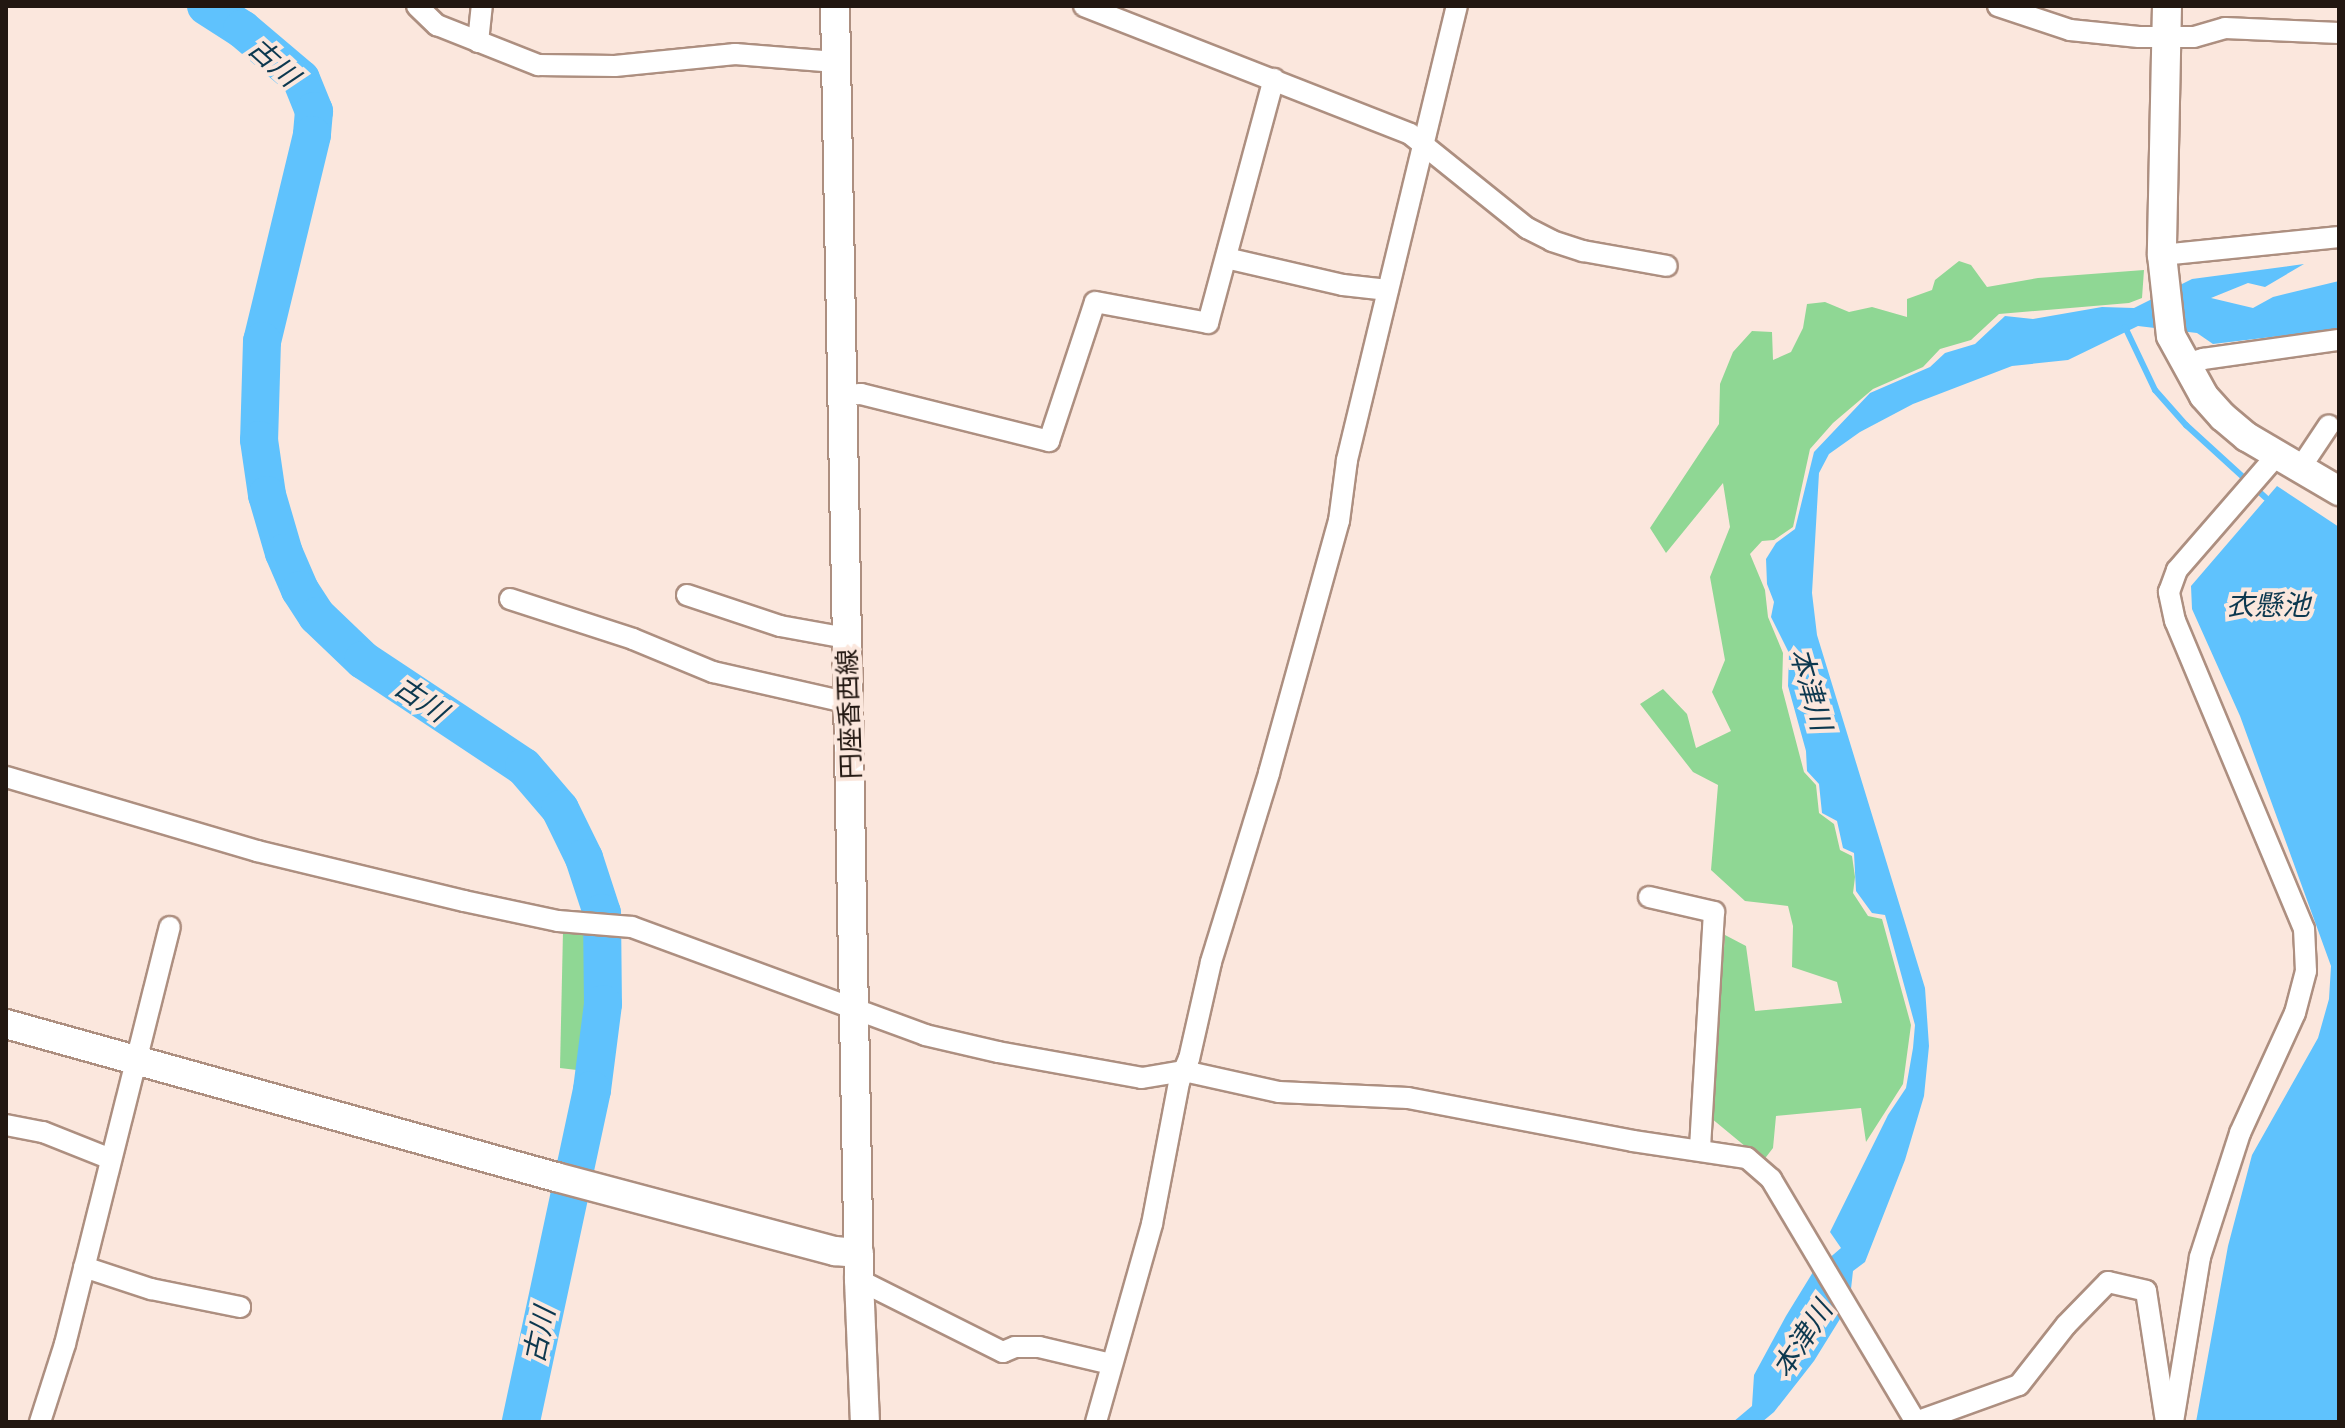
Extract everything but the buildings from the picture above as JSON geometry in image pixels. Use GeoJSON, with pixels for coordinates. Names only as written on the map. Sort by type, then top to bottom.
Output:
{"type":"FeatureCollection","features":[{"type":"Feature","properties":{"kind":"street"},"geometry":{"type":"LineString","coordinates":[[417,6],[437,25],[538,65],[615,66],[735,54],[836,62]]}},
{"type":"Feature","properties":{"kind":"street"},"geometry":{"type":"LineString","coordinates":[[478,42],[482,6]]}},
{"type":"Feature","properties":{"kind":"street","name":"円座香西線"},"geometry":{"type":"LineString","coordinates":[[835,6],[859,1266],[865,1422]]}},
{"type":"Feature","properties":{"kind":"street"},"geometry":{"type":"LineString","coordinates":[[1084,6],[1274,79],[1423,142],[1527,228],[1552,241],[1583,251],[1667,266]]}},
{"type":"Feature","properties":{"kind":"street"},"geometry":{"type":"LineString","coordinates":[[1096,1422],[1152,1224],[1211,962],[1269,773],[1339,521],[1347,460],[1457,6]]}},
{"type":"Feature","properties":{"kind":"street"},"geometry":{"type":"LineString","coordinates":[[1998,6],[2070,30],[2166,37],[2194,37],[2225,28],[2339,33]]}},
{"type":"Feature","properties":{"kind":"street"},"geometry":{"type":"LineString","coordinates":[[2167,6],[2163,259],[2164,294],[2171,336],[2204,396],[2223,417],[2339,491]]}},
{"type":"Feature","properties":{"kind":"street"},"geometry":{"type":"LineString","coordinates":[[844,395],[861,394],[1049,441],[1095,302],[1208,323],[1274,79]]}},
{"type":"Feature","properties":{"kind":"street"},"geometry":{"type":"LineString","coordinates":[[2163,259],[2339,237]]}},
{"type":"Feature","properties":{"kind":"street"},"geometry":{"type":"LineString","coordinates":[[1226,258],[1343,285],[1388,290]]}},
{"type":"Feature","properties":{"kind":"street"},"geometry":{"type":"LineString","coordinates":[[2184,361],[2339,340]]}},
{"type":"Feature","properties":{"kind":"street"},"geometry":{"type":"LineString","coordinates":[[2173,1422],[2200,1257],[2240,1133],[2295,1013],[2306,971],[2304,929],[2175,621],[2169,592],[2177,570],[2329,425]]}},
{"type":"Feature","properties":{"kind":"street"},"geometry":{"type":"LineString","coordinates":[[687,595],[780,626],[847,638]]}},
{"type":"Feature","properties":{"kind":"street"},"geometry":{"type":"LineString","coordinates":[[510,599],[633,639],[713,672],[850,703]]}},
{"type":"Feature","properties":{"kind":"street"},"geometry":{"type":"LineString","coordinates":[[6,777],[257,851],[464,901],[558,921],[632,927],[925,1035],[1109,1074],[1142,1078],[1184,1071],[1279,1092],[1408,1098],[1633,1141],[1747,1158],[1771,1179],[1916,1422],[2019,1385],[2066,1325],[2108,1282],[2146,1291],[2166,1422]]}},
{"type":"Feature","properties":{"kind":"street"},"geometry":{"type":"LineString","coordinates":[[1649,897],[1714,912],[1700,1149]]}},
{"type":"Feature","properties":{"kind":"street"},"geometry":{"type":"LineString","coordinates":[[40,1422],[65,1344],[170,927]]}},
{"type":"Feature","properties":{"kind":"street"},"geometry":{"type":"LineString","coordinates":[[6,1024],[835,1251],[1003,1352],[1015,1347],[1039,1347],[1111,1364]]}},
{"type":"Feature","properties":{"kind":"street"},"geometry":{"type":"LineString","coordinates":[[6,1125],[43,1132],[111,1159]]}},
{"type":"Feature","properties":{"kind":"street"},"geometry":{"type":"LineString","coordinates":[[84,1267],[151,1289],[240,1307]]}},
{"type":"Feature","properties":{"kind":"green space"},"geometry":{"type":"Polygon","coordinates":[[[1959,261],[1971,265],[1987,287],[2038,278],[2144,270],[2142,298],[2129,303],[1999,314],[1971,340],[1940,349],[1923,367],[1873,389],[1833,423],[1810,449],[1793,527],[1774,540],[1762,541],[1750,554],[1765,590],[1768,617],[1783,653],[1782,688],[1804,772],[1816,785],[1819,813],[1834,824],[1840,850],[1852,856],[1855,877],[1853,893],[1868,916],[1882,919],[1911,1025],[1903,1084],[1866,1142],[1861,1108],[1776,1116],[1773,1148],[1763,1161],[1711,1118],[1725,935],[1746,946],[1755,1011],[1842,1003],[1837,982],[1792,967],[1793,926],[1788,906],[1745,901],[1711,870],[1718,785],[1693,772],[1640,704],[1663,689],[1687,714],[1696,748],[1731,731],[1712,692],[1725,660],[1710,577],[1730,527],[1723,483],[1666,553],[1650,528],[1719,424],[1720,384],[1733,352],[1752,331],[1772,332],[1773,360],[1791,352],[1803,328],[1807,304],[1825,302],[1849,312],[1872,307],[1907,317],[1907,299],[1932,290],[1935,280],[1959,261]]]}},
{"type":"Feature","properties":{"kind":"green space"},"geometry":{"type":"Polygon","coordinates":[[[563,931],[595,934],[590,1051],[585,1071],[560,1068],[563,931]]]}},
{"type":"Feature","properties":{"kind":"water","name":"本津川"},"geometry":{"type":"Polygon","coordinates":[[[2304,264],[2265,287],[2248,283],[2211,298],[2253,308],[2273,297],[2339,281],[2339,329],[2213,344],[2197,333],[2138,326],[2068,360],[2012,366],[1913,404],[1860,432],[1829,454],[1819,473],[1812,593],[1817,635],[1925,988],[1929,1046],[1924,1096],[1905,1160],[1865,1262],[1853,1271],[1851,1289],[1840,1319],[1814,1361],[1774,1412],[1762,1422],[1733,1422],[1752,1406],[1754,1375],[1813,1272],[1841,1248],[1830,1232],[1888,1115],[1906,1088],[1915,1025],[1885,915],[1872,913],[1856,891],[1854,853],[1843,848],[1837,821],[1822,813],[1819,784],[1807,771],[1806,751],[1788,686],[1789,653],[1771,617],[1774,602],[1767,584],[1766,559],[1776,543],[1795,529],[1814,452],[1870,393],[1930,367],[1945,353],[1975,344],[2005,316],[2033,319],[2102,307],[2134,308],[2192,279],[2304,264]]]}},
{"type":"Feature","properties":{"kind":"water","name":"衣懸池"},"geometry":{"type":"Polygon","coordinates":[[[2277,486],[2339,527],[2339,1422],[2196,1422],[2228,1246],[2252,1155],[2318,1038],[2329,999],[2331,966],[2240,716],[2192,609],[2191,586],[2277,486]]]}},
{"type":"Feature","properties":{"kind":"waterway","name":"古川"},"geometry":{"type":"LineString","coordinates":[[206,6],[242,29],[301,79],[314,111],[312,135],[262,341],[259,440],[267,495],[284,553],[300,590],[317,616],[363,660],[524,767],[560,809],[584,858],[602,913],[603,1004],[592,1090],[521,1422]]}},
{"type":"Feature","properties":{"kind":"waterway"},"geometry":{"type":"LineString","coordinates":[[2125,327],[2155,390],[2186,425],[2266,498]]}}]}
